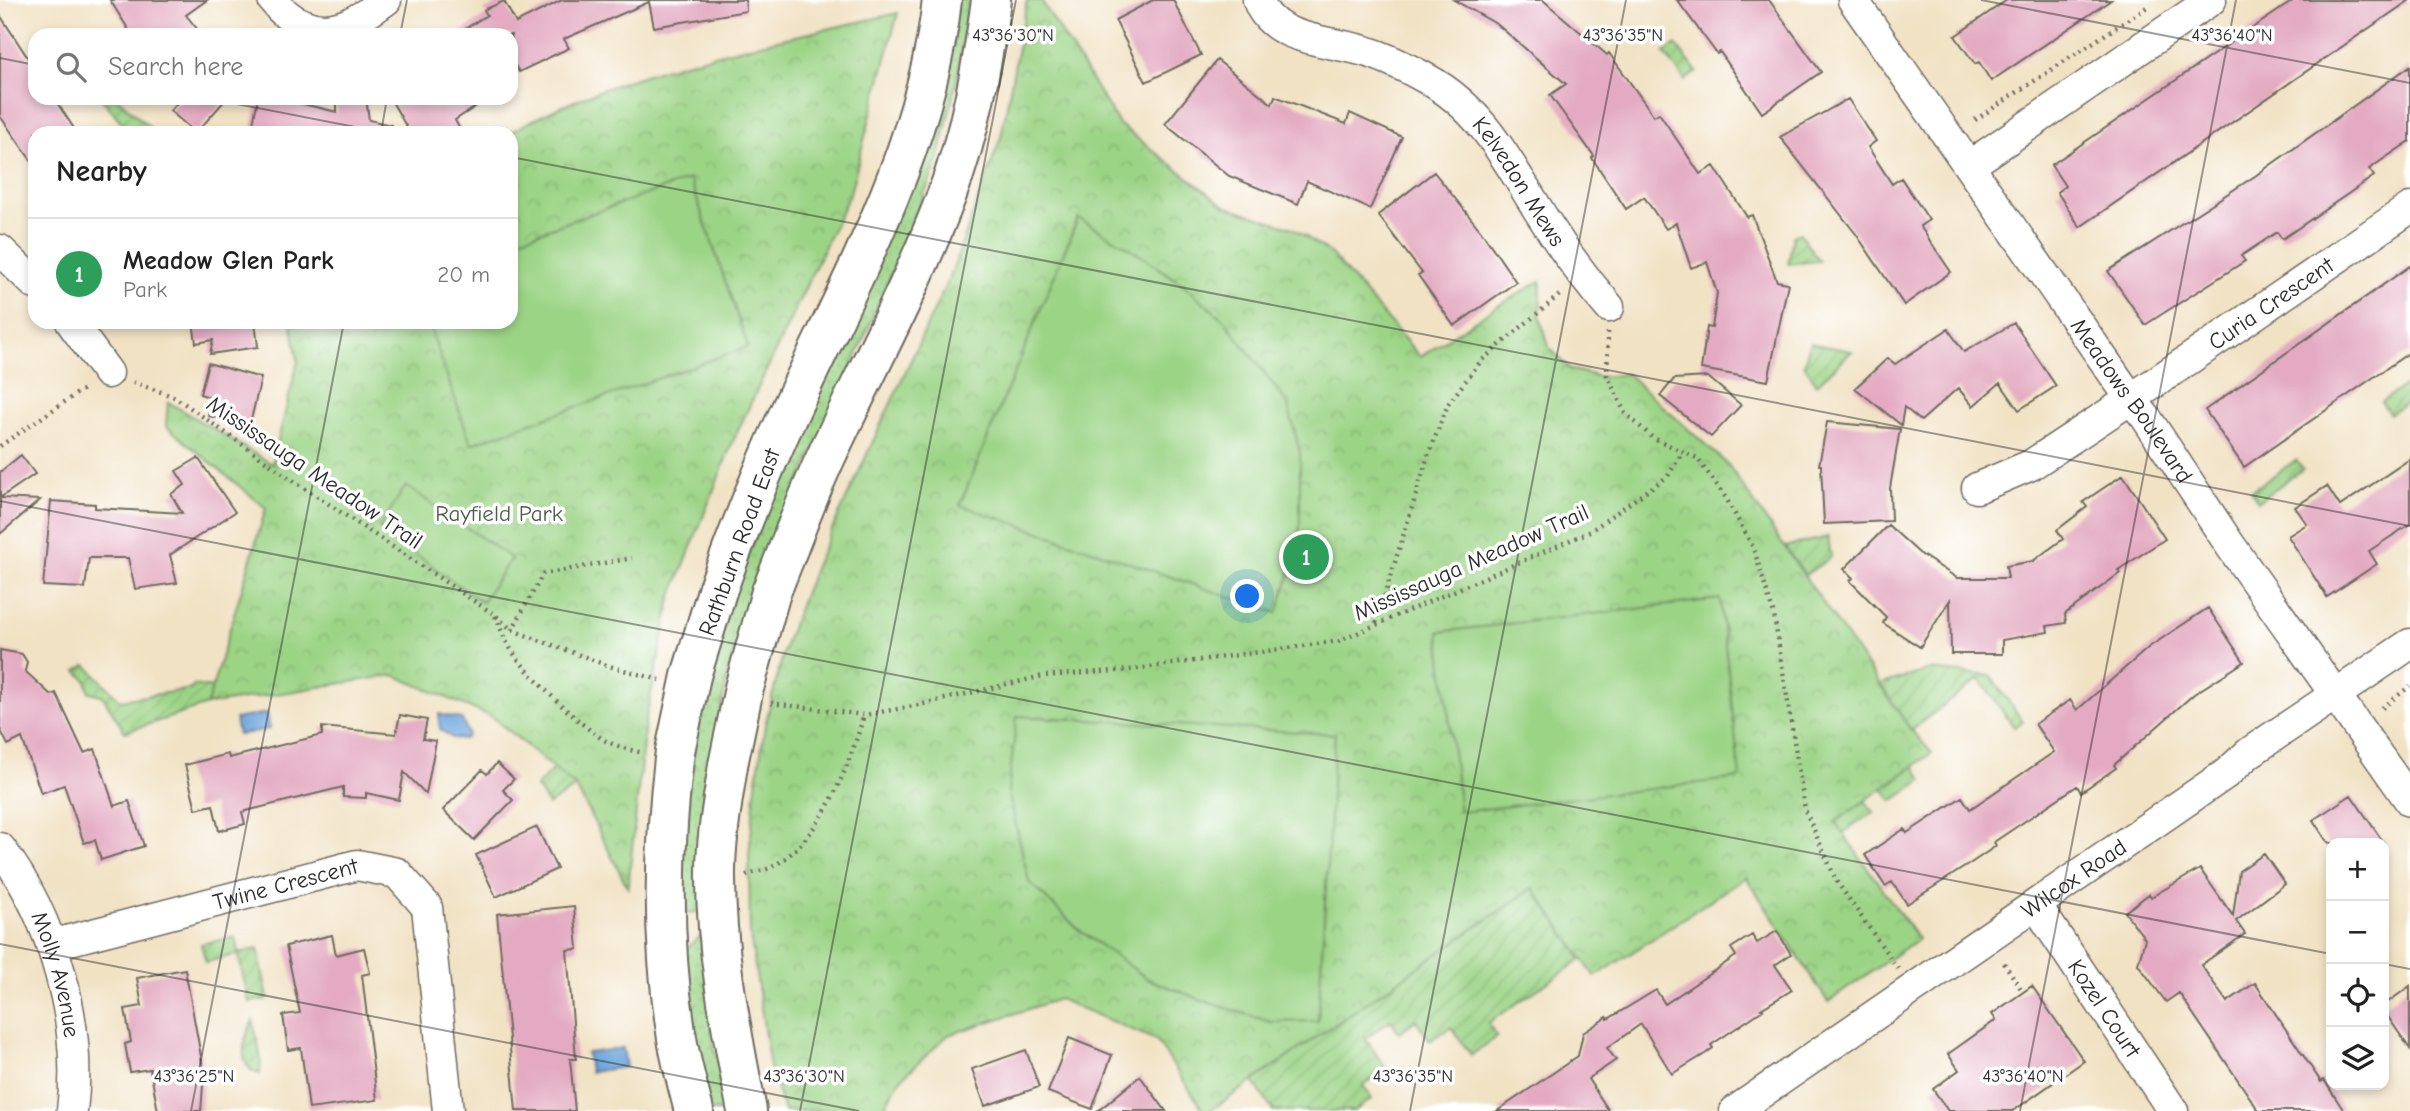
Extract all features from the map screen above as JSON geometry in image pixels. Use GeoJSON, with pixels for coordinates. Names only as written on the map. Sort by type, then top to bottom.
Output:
{"type":"FeatureCollection","features":[{"type":"Feature","properties":{"kind":"street"},"geometry":{"type":"LineString","coordinates":[[273,0],[282,12],[299,24],[312,27],[341,27],[386,0]]}},
{"type":"Feature","properties":{"kind":"street","name":"Rathburn Road East"},"geometry":{"type":"LineString","coordinates":[[694,1111],[677,1039],[668,958],[670,792],[662,753],[691,676],[745,512],[789,413],[856,276],[913,137],[939,32],[942,0]]}},
{"type":"Feature","properties":{"kind":"street","name":"Rathburn Road East"},"geometry":{"type":"LineString","coordinates":[[747,1111],[728,1010],[717,922],[716,871],[728,765],[744,688],[771,592],[824,461],[902,301],[947,196],[967,128],[985,44],[991,0]]}},
{"type":"Feature","properties":{"kind":"street","name":"Kelvedon Mews"},"geometry":{"type":"LineString","coordinates":[[1258,0],[1262,13],[1287,32],[1370,52],[1428,79],[1457,98],[1483,125],[1508,160],[1542,217],[1583,276],[1609,307]]}},
{"type":"Feature","properties":{"kind":"street","name":"Meadows Boulevard"},"geometry":{"type":"LineString","coordinates":[[1853,0],[2147,419],[2230,545],[2410,801]]}},
{"type":"Feature","properties":{"kind":"street"},"geometry":{"type":"LineString","coordinates":[[1969,166],[2211,0]]}},
{"type":"Feature","properties":{"kind":"street","name":"Curia Crescent"},"geometry":{"type":"LineString","coordinates":[[1977,488],[2031,464],[2131,399],[2410,208]]}},
{"type":"Feature","properties":{"kind":"street"},"geometry":{"type":"LineString","coordinates":[[0,250],[28,277]]}},
{"type":"Feature","properties":{"kind":"street"},"geometry":{"type":"LineString","coordinates":[[76,329],[108,373]]}},
{"type":"Feature","properties":{"kind":"street","name":"Wilcox Road"},"geometry":{"type":"LineString","coordinates":[[1735,1111],[2227,774],[2249,753],[2410,644]]}},
{"type":"Feature","properties":{"kind":"street","name":"Molly Avenue"},"geometry":{"type":"LineString","coordinates":[[0,848],[40,914],[51,945],[65,999],[73,1054],[72,1111]]}},
{"type":"Feature","properties":{"kind":"street","name":"Twine Crescent"},"geometry":{"type":"LineString","coordinates":[[51,945],[357,865],[397,873],[428,907],[448,1111]]}},
{"type":"Feature","properties":{"kind":"street","name":"Kozel Court"},"geometry":{"type":"LineString","coordinates":[[2036,905],[2174,1111]]}},
{"type":"Feature","properties":{"kind":"path"},"geometry":{"type":"LineString","coordinates":[[1975,120],[2149,6]]}},
{"type":"Feature","properties":{"kind":"path"},"geometry":{"type":"LineString","coordinates":[[1377,623],[1429,453],[1448,404],[1481,361],[1583,276]]}},
{"type":"Feature","properties":{"kind":"path"},"geometry":{"type":"LineString","coordinates":[[1609,307],[1607,375],[1625,413],[1653,438],[1697,458],[1726,498],[1753,547],[1774,615],[1805,810],[1837,882],[1912,989]]}},
{"type":"Feature","properties":{"kind":"path"},"geometry":{"type":"LineString","coordinates":[[0,446],[108,373]]}},
{"type":"Feature","properties":{"kind":"path","name":"Mississauga Meadow Trail"},"geometry":{"type":"LineString","coordinates":[[108,373],[175,397],[301,486],[495,615],[509,647],[522,665],[559,702],[603,739],[622,748],[662,753]]}},
{"type":"Feature","properties":{"kind":"path","name":"Mississauga Meadow Trail"},"geometry":{"type":"LineString","coordinates":[[742,876],[771,867],[789,854],[824,813],[850,760],[864,715],[1043,676],[1129,670],[1339,641],[1590,532],[1668,476],[1682,453]]}},
{"type":"Feature","properties":{"kind":"path"},"geometry":{"type":"LineString","coordinates":[[512,629],[543,574],[632,558]]}},
{"type":"Feature","properties":{"kind":"path"},"geometry":{"type":"LineString","coordinates":[[2382,708],[2410,686]]}},
{"type":"Feature","properties":{"kind":"path"},"geometry":{"type":"LineString","coordinates":[[2004,963],[2023,992]]}},
{"type":"Feature","properties":{"kind":"green space"},"geometry":{"type":"Polygon","coordinates":[[[955,0],[968,0],[959,70],[938,161],[846,381],[762,564],[729,668],[720,714],[703,911],[680,914],[681,828],[709,660],[955,0]]]}},
{"type":"Feature","properties":{"kind":"green space"},"geometry":{"type":"Polygon","coordinates":[[[1027,0],[1041,0],[1119,124],[1225,206],[1293,228],[1331,254],[1420,357],[1494,308],[1541,281],[1540,317],[1549,347],[1570,369],[1600,377],[1627,374],[1728,465],[1911,730],[1932,753],[1835,822],[1918,939],[1828,1002],[1746,877],[1595,977],[1533,888],[1210,1111],[1204,1111],[1156,1040],[1059,999],[948,1035],[899,1081],[882,1111],[784,1111],[770,1068],[750,934],[749,856],[765,725],[786,642],[815,566],[951,274],[1001,137],[1027,0]]]}},
{"type":"Feature","properties":{"kind":"green space","name":"Rayfield Park"},"geometry":{"type":"Polygon","coordinates":[[[898,13],[850,193],[733,441],[671,598],[645,723],[628,888],[576,787],[492,717],[394,675],[207,705],[266,508],[166,426],[168,402],[272,464],[298,361],[292,329],[518,329],[518,128],[601,90],[650,73],[748,47],[898,13]]]}},
{"type":"Feature","properties":{"kind":"green space"},"geometry":{"type":"Polygon","coordinates":[[[1676,45],[1697,72],[1685,80],[1664,53],[1676,45]]]}},
{"type":"Feature","properties":{"kind":"green space"},"geometry":{"type":"Polygon","coordinates":[[[107,105],[125,105],[148,126],[125,126],[107,105]]]}},
{"type":"Feature","properties":{"kind":"green space"},"geometry":{"type":"Polygon","coordinates":[[[690,179],[748,347],[471,444],[430,329],[518,329],[518,240],[690,179]]]}},
{"type":"Feature","properties":{"kind":"green space"},"geometry":{"type":"Polygon","coordinates":[[[1078,218],[1130,248],[1185,286],[1225,321],[1288,404],[1300,453],[1300,524],[1296,556],[1277,613],[960,505],[1078,218]]]}},
{"type":"Feature","properties":{"kind":"green space"},"geometry":{"type":"Polygon","coordinates":[[[1800,233],[1819,261],[1788,264],[1793,236],[1800,233]]]}},
{"type":"Feature","properties":{"kind":"green space"},"geometry":{"type":"Polygon","coordinates":[[[1810,343],[1852,351],[1817,384],[1804,365],[1810,343]]]}},
{"type":"Feature","properties":{"kind":"green space"},"geometry":{"type":"Polygon","coordinates":[[[2409,383],[2410,400],[2390,414],[2381,402],[2409,383]]]}},
{"type":"Feature","properties":{"kind":"green space"},"geometry":{"type":"Polygon","coordinates":[[[2296,460],[2303,469],[2258,501],[2251,491],[2296,460]]]}},
{"type":"Feature","properties":{"kind":"green space"},"geometry":{"type":"Polygon","coordinates":[[[406,486],[511,558],[482,602],[379,528],[406,486]]]}},
{"type":"Feature","properties":{"kind":"green space"},"geometry":{"type":"Polygon","coordinates":[[[1828,537],[1831,557],[1805,575],[1785,547],[1828,537]]]}},
{"type":"Feature","properties":{"kind":"green space"},"geometry":{"type":"Polygon","coordinates":[[[1720,599],[1740,778],[1460,812],[1439,632],[1720,599]]]}},
{"type":"Feature","properties":{"kind":"green space"},"geometry":{"type":"Polygon","coordinates":[[[86,665],[120,700],[192,689],[194,685],[212,688],[207,705],[125,732],[102,695],[89,692],[86,680],[77,671],[86,665]]]}},
{"type":"Feature","properties":{"kind":"green space"},"geometry":{"type":"Polygon","coordinates":[[[1930,670],[1991,676],[2023,722],[2014,727],[1979,679],[1911,730],[1880,684],[1930,670]]]}},
{"type":"Feature","properties":{"kind":"green space"},"geometry":{"type":"Polygon","coordinates":[[[1017,716],[1335,734],[1318,1021],[1271,1022],[1207,1002],[1148,979],[1079,930],[1029,882],[1008,791],[1017,716]]]}},
{"type":"Feature","properties":{"kind":"green space"},"geometry":{"type":"Polygon","coordinates":[[[1914,766],[1923,780],[1892,801],[1883,788],[1914,766]]]}},
{"type":"Feature","properties":{"kind":"green space"},"geometry":{"type":"Polygon","coordinates":[[[554,768],[576,787],[548,805],[536,787],[554,768]]]}},
{"type":"Feature","properties":{"kind":"green space"},"geometry":{"type":"Polygon","coordinates":[[[1865,801],[1874,812],[1843,833],[1835,822],[1865,801]]]}},
{"type":"Feature","properties":{"kind":"green space"},"geometry":{"type":"Polygon","coordinates":[[[1533,888],[1582,959],[1488,1023],[1497,1037],[1471,1055],[1451,1027],[1430,1041],[1416,1020],[1399,1032],[1391,1020],[1365,1038],[1387,1070],[1363,1085],[1372,1099],[1354,1111],[1273,1111],[1253,1081],[1533,888]]]}},
{"type":"Feature","properties":{"kind":"green space"},"geometry":{"type":"Polygon","coordinates":[[[701,935],[714,1046],[730,1111],[709,1111],[682,953],[701,935]]]}},
{"type":"Feature","properties":{"kind":"green space"},"geometry":{"type":"Polygon","coordinates":[[[235,937],[239,953],[258,949],[268,999],[249,1002],[238,954],[206,962],[201,944],[235,937]]]}},
{"type":"Feature","properties":{"kind":"green space"},"geometry":{"type":"Polygon","coordinates":[[[253,1021],[261,1059],[260,1074],[252,1070],[244,1059],[245,1043],[253,1021]]]}},
{"type":"Feature","properties":{"kind":"water"},"geometry":{"type":"Polygon","coordinates":[[[267,713],[270,729],[238,735],[235,719],[267,713]]]}},
{"type":"Feature","properties":{"kind":"water"},"geometry":{"type":"Polygon","coordinates":[[[439,714],[462,719],[468,734],[465,739],[452,738],[440,729],[439,714]]]}},
{"type":"Feature","properties":{"kind":"water"},"geometry":{"type":"Polygon","coordinates":[[[623,1048],[626,1067],[590,1072],[587,1053],[623,1048]]]}},
{"type":"Feature","properties":{"kind":"building"},"geometry":{"type":"Polygon","coordinates":[[[110,0],[207,0],[186,15],[196,28],[128,28],[110,0]]]}},
{"type":"Feature","properties":{"kind":"building"},"geometry":{"type":"Polygon","coordinates":[[[562,0],[745,0],[746,11],[654,27],[649,2],[564,39],[569,48],[519,72],[518,28],[466,28],[487,15],[484,10],[504,1],[516,23],[562,0]]]}},
{"type":"Feature","properties":{"kind":"building"},"geometry":{"type":"Polygon","coordinates":[[[1153,0],[1173,0],[1201,55],[1146,82],[1115,20],[1153,0]]]}},
{"type":"Feature","properties":{"kind":"building"},"geometry":{"type":"Polygon","coordinates":[[[1454,0],[1543,0],[1607,55],[1609,53],[1654,116],[1659,113],[1700,174],[1714,166],[1747,217],[1752,215],[1777,281],[1788,283],[1768,381],[1701,369],[1707,327],[1712,328],[1717,293],[1707,262],[1691,268],[1676,223],[1666,229],[1644,197],[1626,209],[1592,158],[1594,156],[1550,95],[1566,84],[1498,25],[1454,0]]]}},
{"type":"Feature","properties":{"kind":"building"},"geometry":{"type":"Polygon","coordinates":[[[1677,0],[1769,0],[1821,72],[1762,113],[1720,52],[1717,54],[1677,0]]]}},
{"type":"Feature","properties":{"kind":"building"},"geometry":{"type":"Polygon","coordinates":[[[2007,0],[2111,0],[1991,81],[1979,62],[1975,64],[1955,36],[2007,0]]]}},
{"type":"Feature","properties":{"kind":"building"},"geometry":{"type":"Polygon","coordinates":[[[2294,0],[2410,0],[2080,227],[2057,192],[2065,186],[2051,165],[2294,0]]]}},
{"type":"Feature","properties":{"kind":"building"},"geometry":{"type":"Polygon","coordinates":[[[0,15],[28,58],[28,105],[59,105],[72,126],[28,126],[28,156],[0,116],[0,15]]]}},
{"type":"Feature","properties":{"kind":"building"},"geometry":{"type":"Polygon","coordinates":[[[1217,60],[1272,104],[1275,96],[1346,124],[1350,113],[1402,137],[1370,209],[1307,181],[1298,204],[1229,176],[1165,124],[1217,60]]]}},
{"type":"Feature","properties":{"kind":"building"},"geometry":{"type":"Polygon","coordinates":[[[2410,66],[2410,141],[2369,169],[2374,176],[2282,239],[2277,232],[2241,256],[2245,261],[2145,325],[2108,271],[2255,176],[2410,66]]]}},
{"type":"Feature","properties":{"kind":"building"},"geometry":{"type":"Polygon","coordinates":[[[1848,99],[1876,141],[1868,147],[1892,184],[1901,178],[1929,220],[1920,226],[1951,272],[1904,305],[1856,234],[1780,137],[1848,99]]]}},
{"type":"Feature","properties":{"kind":"building"},"geometry":{"type":"Polygon","coordinates":[[[175,105],[221,105],[202,126],[188,126],[170,111],[175,105]]]}},
{"type":"Feature","properties":{"kind":"building"},"geometry":{"type":"Polygon","coordinates":[[[257,105],[307,105],[337,112],[337,105],[367,105],[369,120],[391,125],[391,126],[252,126],[257,105]]]}},
{"type":"Feature","properties":{"kind":"building"},"geometry":{"type":"Polygon","coordinates":[[[394,105],[478,105],[455,120],[458,126],[406,126],[394,105]]]}},
{"type":"Feature","properties":{"kind":"building"},"geometry":{"type":"Polygon","coordinates":[[[1434,172],[1481,231],[1516,282],[1454,326],[1418,275],[1422,273],[1378,215],[1434,172]]]}},
{"type":"Feature","properties":{"kind":"building"},"geometry":{"type":"Polygon","coordinates":[[[2410,266],[2410,352],[2244,467],[2205,410],[2410,266]]]}},
{"type":"Feature","properties":{"kind":"building"},"geometry":{"type":"Polygon","coordinates":[[[2014,323],[2056,386],[2019,410],[2000,383],[1973,406],[1958,388],[1921,421],[1904,407],[1901,425],[1855,388],[1888,358],[1895,364],[1948,329],[1964,352],[2014,323]]]}},
{"type":"Feature","properties":{"kind":"building"},"geometry":{"type":"Polygon","coordinates":[[[194,329],[256,329],[258,347],[210,354],[213,340],[196,343],[194,329]]]}},
{"type":"Feature","properties":{"kind":"building"},"geometry":{"type":"Polygon","coordinates":[[[208,363],[261,378],[250,424],[208,416],[212,398],[200,394],[208,363]]]}},
{"type":"Feature","properties":{"kind":"building"},"geometry":{"type":"Polygon","coordinates":[[[1708,377],[1741,405],[1711,437],[1660,396],[1674,379],[1708,377]]]}},
{"type":"Feature","properties":{"kind":"building"},"geometry":{"type":"Polygon","coordinates":[[[1827,422],[1900,429],[1890,488],[1891,521],[1824,524],[1819,465],[1827,422]]]}},
{"type":"Feature","properties":{"kind":"building"},"geometry":{"type":"Polygon","coordinates":[[[21,455],[35,474],[0,498],[0,472],[21,455]]]}},
{"type":"Feature","properties":{"kind":"building"},"geometry":{"type":"Polygon","coordinates":[[[198,458],[235,512],[170,555],[177,583],[135,589],[128,558],[89,558],[85,588],[43,586],[51,501],[95,504],[95,508],[182,513],[171,494],[185,485],[176,471],[198,458]]]}},
{"type":"Feature","properties":{"kind":"building"},"geometry":{"type":"Polygon","coordinates":[[[2410,459],[2410,524],[2369,551],[2377,564],[2327,597],[2288,536],[2307,524],[2295,507],[2327,486],[2340,506],[2410,459]]]}},
{"type":"Feature","properties":{"kind":"building"},"geometry":{"type":"Polygon","coordinates":[[[2123,475],[2165,539],[2118,570],[2120,573],[2065,614],[2066,623],[2047,626],[2048,632],[2002,640],[2002,654],[1951,654],[1950,600],[1920,647],[1883,623],[1886,617],[1850,581],[1853,578],[1844,569],[1888,525],[1919,553],[1957,578],[2008,578],[2006,566],[2033,561],[2063,539],[2057,530],[2087,507],[2083,502],[2123,475]]]}},
{"type":"Feature","properties":{"kind":"building"},"geometry":{"type":"Polygon","coordinates":[[[0,498],[40,500],[0,534],[0,498]]]}},
{"type":"Feature","properties":{"kind":"building"},"geometry":{"type":"Polygon","coordinates":[[[2208,608],[2244,662],[2194,694],[2114,765],[2116,768],[2081,792],[2077,786],[1994,842],[1996,846],[1907,904],[1892,882],[1885,886],[1865,855],[1904,829],[1907,833],[1962,797],[1970,809],[2054,752],[2035,724],[2070,700],[2077,710],[2149,647],[2208,608]]]}},
{"type":"Feature","properties":{"kind":"building"},"geometry":{"type":"Polygon","coordinates":[[[0,650],[22,654],[27,662],[25,671],[51,695],[56,693],[84,753],[95,749],[114,806],[129,801],[144,846],[101,860],[95,840],[84,843],[64,785],[41,793],[22,738],[8,745],[0,729],[0,650]]]}},
{"type":"Feature","properties":{"kind":"building"},"geometry":{"type":"Polygon","coordinates":[[[400,715],[427,720],[423,739],[436,741],[426,794],[404,772],[399,800],[366,793],[366,798],[343,797],[343,787],[242,812],[245,824],[219,831],[213,805],[196,809],[185,765],[228,754],[229,758],[322,735],[322,727],[396,734],[400,715]]]}},
{"type":"Feature","properties":{"kind":"building"},"geometry":{"type":"Polygon","coordinates":[[[497,763],[514,779],[503,790],[513,800],[474,840],[443,810],[482,770],[487,774],[497,763]]]}},
{"type":"Feature","properties":{"kind":"building"},"geometry":{"type":"Polygon","coordinates":[[[2351,795],[2381,838],[2326,840],[2313,820],[2351,795]]]}},
{"type":"Feature","properties":{"kind":"building"},"geometry":{"type":"Polygon","coordinates":[[[537,827],[557,869],[496,897],[476,855],[537,827]]]}},
{"type":"Feature","properties":{"kind":"building"},"geometry":{"type":"Polygon","coordinates":[[[2264,854],[2285,884],[2236,921],[2245,934],[2201,965],[2227,1002],[2255,983],[2321,1082],[2324,1080],[2326,1090],[2330,1090],[2344,1111],[2259,1111],[2179,993],[2166,1002],[2138,964],[2145,939],[2125,912],[2149,894],[2151,897],[2200,869],[2233,916],[2239,871],[2264,854]]]}},
{"type":"Feature","properties":{"kind":"building"},"geometry":{"type":"Polygon","coordinates":[[[574,906],[578,949],[567,950],[576,1059],[570,1059],[575,1111],[516,1111],[497,914],[574,906]]]}},
{"type":"Feature","properties":{"kind":"building"},"geometry":{"type":"Polygon","coordinates":[[[1777,931],[1791,954],[1775,965],[1792,990],[1711,1045],[1713,1048],[1705,1054],[1672,1074],[1641,1024],[1607,1048],[1616,1060],[1588,1079],[1609,1111],[1497,1111],[1578,1056],[1583,1033],[1607,1017],[1608,1019],[1656,990],[1665,1004],[1736,956],[1731,948],[1752,935],[1757,943],[1777,931]]]}},
{"type":"Feature","properties":{"kind":"building"},"geometry":{"type":"Polygon","coordinates":[[[332,935],[336,955],[364,948],[370,973],[362,975],[377,1100],[309,1109],[301,1048],[288,1050],[283,1015],[300,1013],[286,946],[332,935]]]}},
{"type":"Feature","properties":{"kind":"building"},"geometry":{"type":"Polygon","coordinates":[[[185,969],[204,1073],[201,1111],[158,1111],[150,1069],[130,1072],[125,1044],[131,1042],[125,1009],[142,1006],[137,978],[185,969]]]}},
{"type":"Feature","properties":{"kind":"building"},"geometry":{"type":"Polygon","coordinates":[[[2032,986],[2084,1061],[2013,1111],[1948,1111],[1933,1089],[1959,1070],[1948,1054],[1996,1020],[1992,1014],[2032,986]]]}},
{"type":"Feature","properties":{"kind":"building"},"geometry":{"type":"Polygon","coordinates":[[[2410,986],[2410,1049],[2389,1018],[2389,1001],[2410,986]]]}},
{"type":"Feature","properties":{"kind":"building"},"geometry":{"type":"Polygon","coordinates":[[[1069,1038],[1112,1055],[1092,1109],[1048,1092],[1069,1038]]]}},
{"type":"Feature","properties":{"kind":"building"},"geometry":{"type":"Polygon","coordinates":[[[1026,1050],[1039,1087],[985,1106],[972,1069],[1026,1050]]]}},
{"type":"Feature","properties":{"kind":"building"},"geometry":{"type":"Polygon","coordinates":[[[1140,1076],[1166,1111],[1098,1111],[1140,1076]]]}},
{"type":"Feature","properties":{"kind":"place","name":"Meadow Glen Park"},"geometry":{"type":"Point","coordinates":[1306,557]}}]}
